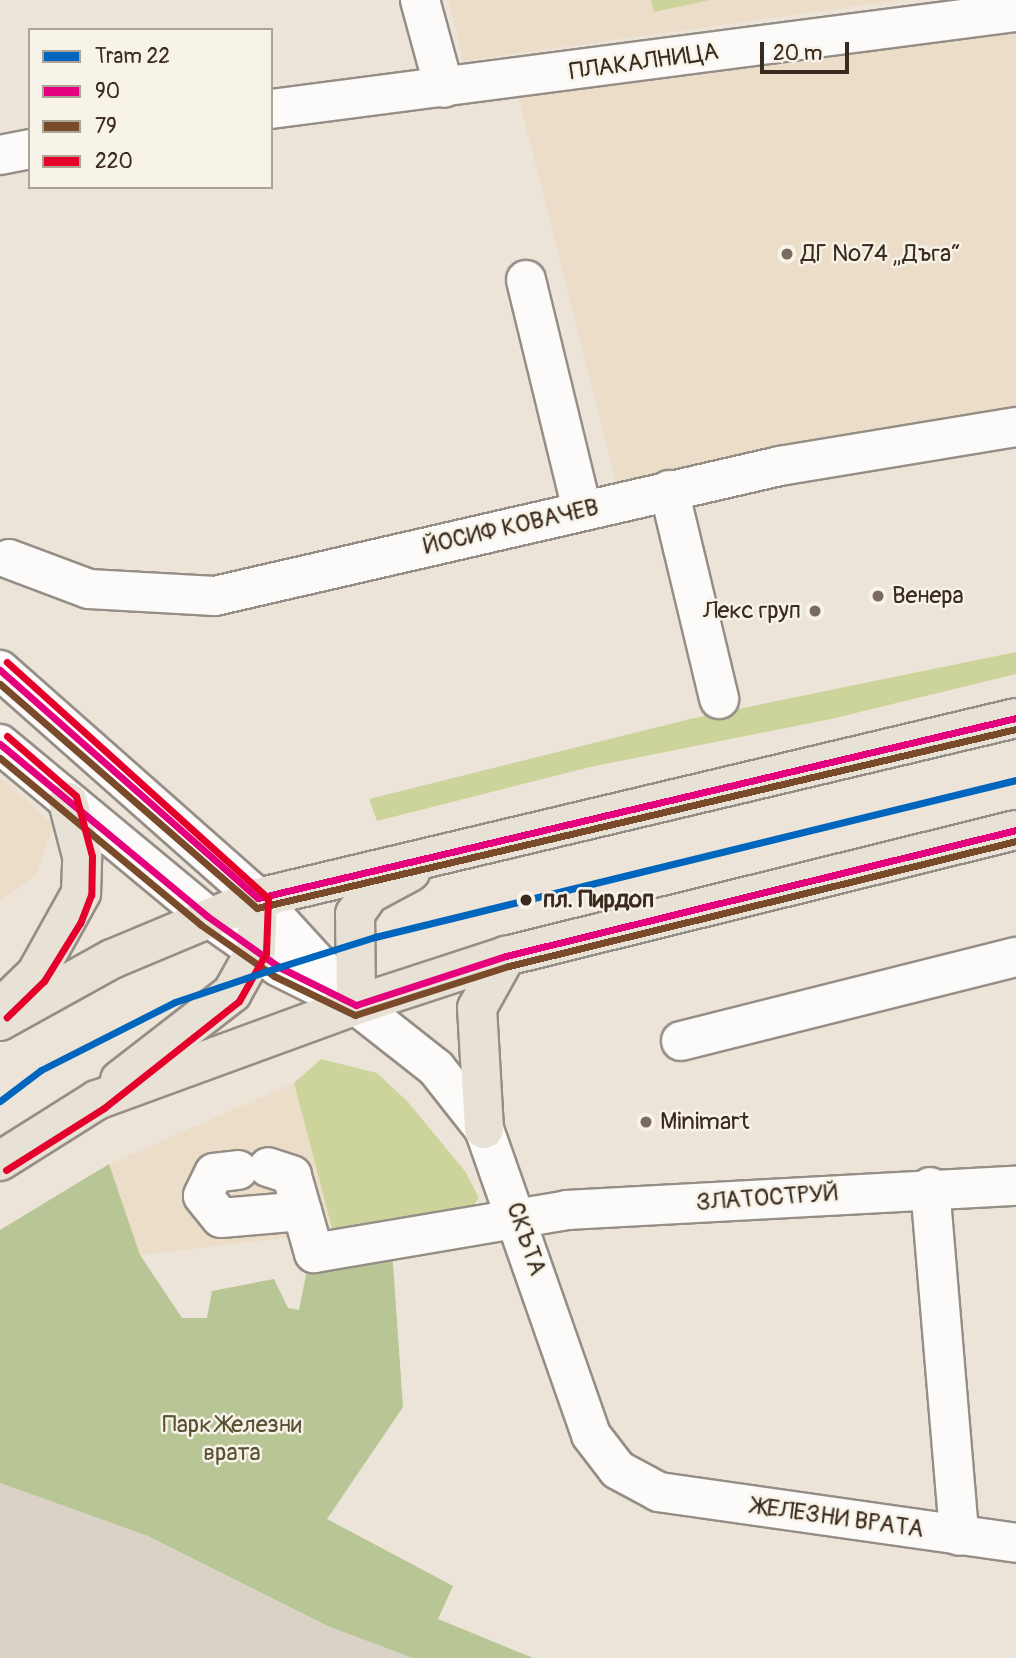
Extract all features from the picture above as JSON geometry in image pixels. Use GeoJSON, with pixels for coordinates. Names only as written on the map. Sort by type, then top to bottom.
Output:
{"type":"FeatureCollection","features":[{"type":"Feature","properties":{"kind":"main road"},"geometry":{"type":"LineString","coordinates":[[0,1021],[207,916],[258,898],[1016,718]]}},
{"type":"Feature","properties":{"kind":"main road"},"geometry":{"type":"LineString","coordinates":[[0,1009],[36,974],[81,893],[82,856],[68,802]]}},
{"type":"Feature","properties":{"kind":"main road"},"geometry":{"type":"LineString","coordinates":[[97,1100],[356,1004],[506,956],[1016,830]]}},
{"type":"Feature","properties":{"kind":"main road"},"geometry":{"type":"LineString","coordinates":[[356,1004],[355,914],[369,894],[452,850]]}},
{"type":"Feature","properties":{"kind":"main road"},"geometry":{"type":"LineString","coordinates":[[0,1161],[97,1100],[232,993],[256,950],[258,898]]}},
{"type":"Feature","properties":{"kind":"main road"},"geometry":{"type":"LineString","coordinates":[[484,1129],[477,1008],[506,956]]}},
{"type":"Feature","properties":{"kind":"street"},"geometry":{"type":"LineString","coordinates":[[420,0],[444,88]]}},
{"type":"Feature","properties":{"kind":"street","name":"ПЛАКАЛНИЦА"},"geometry":{"type":"LineString","coordinates":[[273,108],[444,88],[1016,12]]}},
{"type":"Feature","properties":{"kind":"street"},"geometry":{"type":"LineString","coordinates":[[0,155],[28,149]]}},
{"type":"Feature","properties":{"kind":"street"},"geometry":{"type":"LineString","coordinates":[[526,280],[582,510]]}},
{"type":"Feature","properties":{"kind":"street","name":"ЙОСИФ КОВАЧЕВ"},"geometry":{"type":"LineString","coordinates":[[9,559],[89,589],[215,596],[669,490],[1016,427]]}},
{"type":"Feature","properties":{"kind":"street"},"geometry":{"type":"LineString","coordinates":[[669,490],[719,699]]}},
{"type":"Feature","properties":{"kind":"street"},"geometry":{"type":"LineString","coordinates":[[0,670],[258,898],[356,1004]]}},
{"type":"Feature","properties":{"kind":"street"},"geometry":{"type":"LineString","coordinates":[[0,744],[207,916],[256,950],[356,1004]]}},
{"type":"Feature","properties":{"kind":"street"},"geometry":{"type":"LineString","coordinates":[[681,1041],[1016,957]]}},
{"type":"Feature","properties":{"kind":"street","name":"СКЪТА"},"geometry":{"type":"LineString","coordinates":[[356,1004],[436,1068],[484,1129],[518,1215],[591,1435],[618,1470],[659,1492]]}},
{"type":"Feature","properties":{"kind":"street"},"geometry":{"type":"LineString","coordinates":[[253,1169],[292,1175],[302,1211],[221,1218],[203,1196],[214,1173],[253,1169]]}},
{"type":"Feature","properties":{"kind":"street","name":"ЗЛАТОСТРУЙ"},"geometry":{"type":"LineString","coordinates":[[302,1211],[314,1253],[518,1215],[930,1187],[1016,1185]]}},
{"type":"Feature","properties":{"kind":"street"},"geometry":{"type":"LineString","coordinates":[[930,1187],[959,1536]]}},
{"type":"Feature","properties":{"kind":"street","name":"ЖЕЛЕЗНИ ВРАТА"},"geometry":{"type":"LineString","coordinates":[[659,1492],[1016,1543]]}},
{"type":"Feature","properties":{"kind":"shaded area"},"geometry":{"type":"Polygon","coordinates":[[[448,0],[901,0],[463,61],[448,0]]]}},
{"type":"Feature","properties":{"kind":"shaded area","name":"ДГ №74 „Дъга“"},"geometry":{"type":"Polygon","coordinates":[[[1016,12],[1016,427],[621,501],[514,80],[1016,12]]]}},
{"type":"Feature","properties":{"kind":"shaded area"},"geometry":{"type":"Polygon","coordinates":[[[0,777],[54,825],[36,875],[0,901],[0,777]]]}},
{"type":"Feature","properties":{"kind":"shaded area"},"geometry":{"type":"Polygon","coordinates":[[[294,1083],[333,1232],[140,1255],[109,1164],[294,1083]]]}},
{"type":"Feature","properties":{"kind":"shaded area"},"geometry":{"type":"Polygon","coordinates":[[[0,1483],[148,1536],[330,1627],[413,1658],[0,1658],[0,1483]]]}},
{"type":"Feature","properties":{"kind":"green space"},"geometry":{"type":"Polygon","coordinates":[[[651,0],[710,0],[654,12],[651,0]]]}},
{"type":"Feature","properties":{"kind":"green space"},"geometry":{"type":"Polygon","coordinates":[[[1016,652],[1016,674],[831,719],[590,767],[377,821],[369,799],[694,718],[1016,652]]]}},
{"type":"Feature","properties":{"kind":"green space"},"geometry":{"type":"Polygon","coordinates":[[[321,1059],[377,1073],[407,1101],[465,1171],[479,1198],[472,1207],[333,1232],[294,1083],[321,1059]]]}},
{"type":"Feature","properties":{"kind":"green space","name":"Парк Железни врата"},"geometry":{"type":"Polygon","coordinates":[[[109,1164],[140,1255],[182,1318],[207,1318],[212,1291],[274,1279],[288,1308],[299,1310],[308,1265],[392,1250],[403,1407],[327,1519],[453,1586],[438,1619],[533,1658],[413,1658],[330,1627],[148,1536],[0,1483],[0,1230],[109,1164]]]}},
{"type":"Feature","properties":{"kind":"tram line","name":"22"},"geometry":{"type":"LineString","coordinates":[[0,1101],[41,1070],[175,1002],[279,967],[375,937],[1016,780]]}},
{"type":"Feature","properties":{"kind":"transit line","name":"220"},"geometry":{"type":"LineString","coordinates":[[6,1170],[104,1108],[239,1001],[266,953],[268,898],[7,662]]}},
{"type":"Feature","properties":{"kind":"transit line","name":"90"},"geometry":{"type":"LineString","coordinates":[[0,670],[258,898],[1016,718]]}},
{"type":"Feature","properties":{"kind":"transit line","name":"79"},"geometry":{"type":"LineString","coordinates":[[0,684],[257,908],[1016,729]]}},
{"type":"Feature","properties":{"kind":"transit line","name":"220"},"geometry":{"type":"LineString","coordinates":[[7,736],[76,796],[92,856],[91,895],[80,923],[44,981],[7,1017]]}},
{"type":"Feature","properties":{"kind":"transit line","name":"90"},"geometry":{"type":"LineString","coordinates":[[0,744],[207,916],[279,967],[356,1005],[506,956],[1016,830]]}},
{"type":"Feature","properties":{"kind":"transit line","name":"79"},"geometry":{"type":"LineString","coordinates":[[0,758],[201,925],[274,976],[355,1015],[509,966],[1016,841]]}},
{"type":"Feature","properties":{"kind":"place","name":"ДГ №74 „Дъга“"},"geometry":{"type":"Point","coordinates":[787,254]}},
{"type":"Feature","properties":{"kind":"place","name":"Венера"},"geometry":{"type":"Point","coordinates":[878,596]}},
{"type":"Feature","properties":{"kind":"place","name":"Лекс груп"},"geometry":{"type":"Point","coordinates":[815,611]}},
{"type":"Feature","properties":{"kind":"place","name":"пл. Пирдоп"},"geometry":{"type":"Point","coordinates":[526,900]}},
{"type":"Feature","properties":{"kind":"place","name":"Minimart"},"geometry":{"type":"Point","coordinates":[646,1122]}}]}
